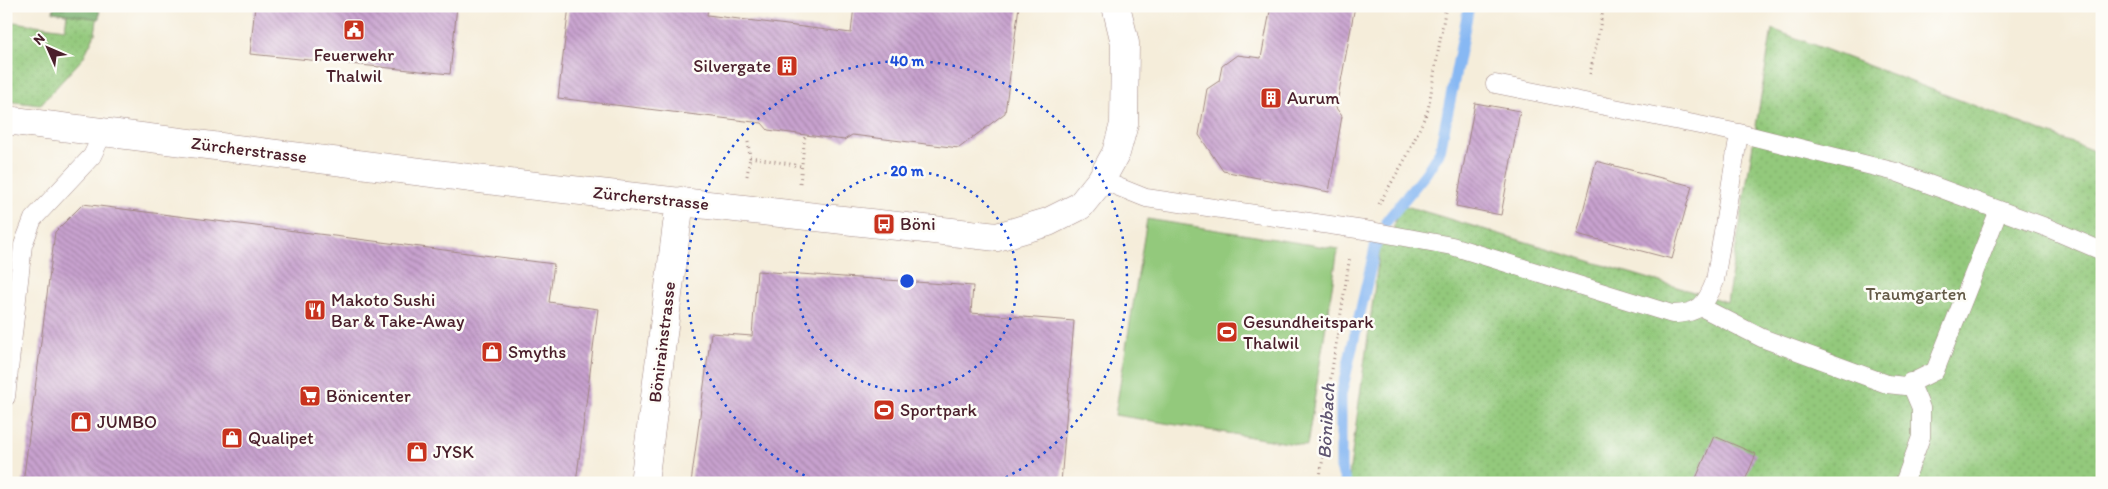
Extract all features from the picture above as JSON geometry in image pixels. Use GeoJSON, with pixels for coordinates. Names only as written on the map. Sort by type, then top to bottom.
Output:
{"type":"FeatureCollection","features":[{"type":"Feature","properties":{"kind":"street","name":"Zürcherstrasse"},"geometry":{"type":"LineString","coordinates":[[6,120],[518,184],[997,237],[1048,222],[1080,206],[1101,180],[1116,153],[1124,124],[1125,42],[1116,6]]}},
{"type":"Feature","properties":{"kind":"street","name":"Bönirainstrasse"},"geometry":{"type":"LineString","coordinates":[[644,483],[680,201]]}},
{"type":"Feature","properties":{"kind":"lane"},"geometry":{"type":"LineString","coordinates":[[1495,84],[1739,133],[1896,172],[2102,251]]}},
{"type":"Feature","properties":{"kind":"lane"},"geometry":{"type":"LineString","coordinates":[[6,397],[23,245],[34,219],[92,156],[104,131]]}},
{"type":"Feature","properties":{"kind":"lane"},"geometry":{"type":"LineString","coordinates":[[1101,180],[1146,198],[1371,231],[1452,246],[1672,314],[1687,314],[1701,307],[1710,295],[1715,281],[1739,133]]}},
{"type":"Feature","properties":{"kind":"lane"},"geometry":{"type":"LineString","coordinates":[[1701,307],[1762,338],[1887,384],[1905,386],[1935,371],[1999,210]]}},
{"type":"Feature","properties":{"kind":"lane"},"geometry":{"type":"LineString","coordinates":[[1904,483],[1921,437],[1921,408],[1910,382]]}},
{"type":"Feature","properties":{"kind":"path"},"geometry":{"type":"LineString","coordinates":[[1585,102],[1604,6]]}},
{"type":"Feature","properties":{"kind":"path"},"geometry":{"type":"LineString","coordinates":[[799,192],[805,135]]}},
{"type":"Feature","properties":{"kind":"path"},"geometry":{"type":"LineString","coordinates":[[748,142],[750,157],[801,166]]}},
{"type":"Feature","properties":{"kind":"green space"},"geometry":{"type":"Polygon","coordinates":[[[54,6],[100,6],[99,19],[53,12],[54,6]]]}},
{"type":"Feature","properties":{"kind":"green space"},"geometry":{"type":"Polygon","coordinates":[[[68,6],[99,6],[95,34],[83,58],[40,105],[6,101],[6,21],[65,29],[68,6]]]}},
{"type":"Feature","properties":{"kind":"green space","name":"Traumgarten"},"geometry":{"type":"Polygon","coordinates":[[[1772,29],[2102,154],[2102,483],[1348,483],[1380,248],[1392,235],[1399,204],[1727,302],[1772,29]]]}},
{"type":"Feature","properties":{"kind":"green space","name":"Gesundheitspark Thalwil"},"geometry":{"type":"Polygon","coordinates":[[[1147,219],[1338,249],[1307,446],[1115,415],[1147,219]]]}},
{"type":"Feature","properties":{"kind":"building","name":"Feuerwehr Thalwil"},"geometry":{"type":"Polygon","coordinates":[[[255,6],[457,6],[450,74],[250,54],[255,6]]]}},
{"type":"Feature","properties":{"kind":"building","name":"Silvergate"},"geometry":{"type":"Polygon","coordinates":[[[569,6],[708,6],[707,15],[851,33],[854,6],[1019,6],[1005,113],[959,148],[852,135],[844,140],[768,130],[762,123],[558,98],[569,6]]]}},
{"type":"Feature","properties":{"kind":"building","name":"Aurum"},"geometry":{"type":"Polygon","coordinates":[[[1271,6],[1355,6],[1336,108],[1342,116],[1329,192],[1223,171],[1199,135],[1207,89],[1219,81],[1222,66],[1237,55],[1261,58],[1271,6]]]}},
{"type":"Feature","properties":{"kind":"building"},"geometry":{"type":"Polygon","coordinates":[[[1475,103],[1520,111],[1501,215],[1456,206],[1475,103]]]}},
{"type":"Feature","properties":{"kind":"building"},"geometry":{"type":"Polygon","coordinates":[[[1596,161],[1692,186],[1672,259],[1577,234],[1596,161]]]}},
{"type":"Feature","properties":{"kind":"building","name":"Bönicenter"},"geometry":{"type":"Polygon","coordinates":[[[83,204],[554,264],[549,302],[598,309],[576,483],[23,483],[55,232],[83,204]]]}},
{"type":"Feature","properties":{"kind":"building","name":"Sportpark"},"geometry":{"type":"Polygon","coordinates":[[[757,271],[973,286],[971,313],[1074,321],[1061,483],[691,483],[711,333],[752,336],[757,271]]]}},
{"type":"Feature","properties":{"kind":"building"},"geometry":{"type":"Polygon","coordinates":[[[1714,436],[1756,454],[1744,483],[1694,483],[1714,436]]]}},
{"type":"Feature","properties":{"kind":"waterway","name":"Bönibach"},"geometry":{"type":"LineString","coordinates":[[1386,222],[1426,173],[1440,151],[1469,6]]}},
{"type":"Feature","properties":{"kind":"waterway","name":"Bönibach"},"geometry":{"type":"LineString","coordinates":[[1346,483],[1341,468],[1341,395],[1376,244]]}},
{"type":"Feature","properties":{"kind":"place","name":"Feuerwehr Thalwil"},"geometry":{"type":"Point","coordinates":[354,30]}},
{"type":"Feature","properties":{"kind":"place","name":"Silvergate"},"geometry":{"type":"Point","coordinates":[787,66]}},
{"type":"Feature","properties":{"kind":"place","name":"Aurum"},"geometry":{"type":"Point","coordinates":[1271,98]}},
{"type":"Feature","properties":{"kind":"place","name":"Böni"},"geometry":{"type":"Point","coordinates":[884,224]}},
{"type":"Feature","properties":{"kind":"place","name":"Makoto Sushi Bar & Take-Away"},"geometry":{"type":"Point","coordinates":[315,310]}},
{"type":"Feature","properties":{"kind":"place","name":"Gesundheitspark Thalwil"},"geometry":{"type":"Point","coordinates":[1227,332]}},
{"type":"Feature","properties":{"kind":"place","name":"Smyths"},"geometry":{"type":"Point","coordinates":[492,352]}},
{"type":"Feature","properties":{"kind":"place","name":"Bönicenter"},"geometry":{"type":"Point","coordinates":[310,396]}},
{"type":"Feature","properties":{"kind":"place","name":"Sportpark"},"geometry":{"type":"Point","coordinates":[884,410]}},
{"type":"Feature","properties":{"kind":"place","name":"JUMBO"},"geometry":{"type":"Point","coordinates":[81,422]}},
{"type":"Feature","properties":{"kind":"place","name":"Qualipet"},"geometry":{"type":"Point","coordinates":[232,438]}},
{"type":"Feature","properties":{"kind":"place","name":"JYSK"},"geometry":{"type":"Point","coordinates":[417,452]}}]}
